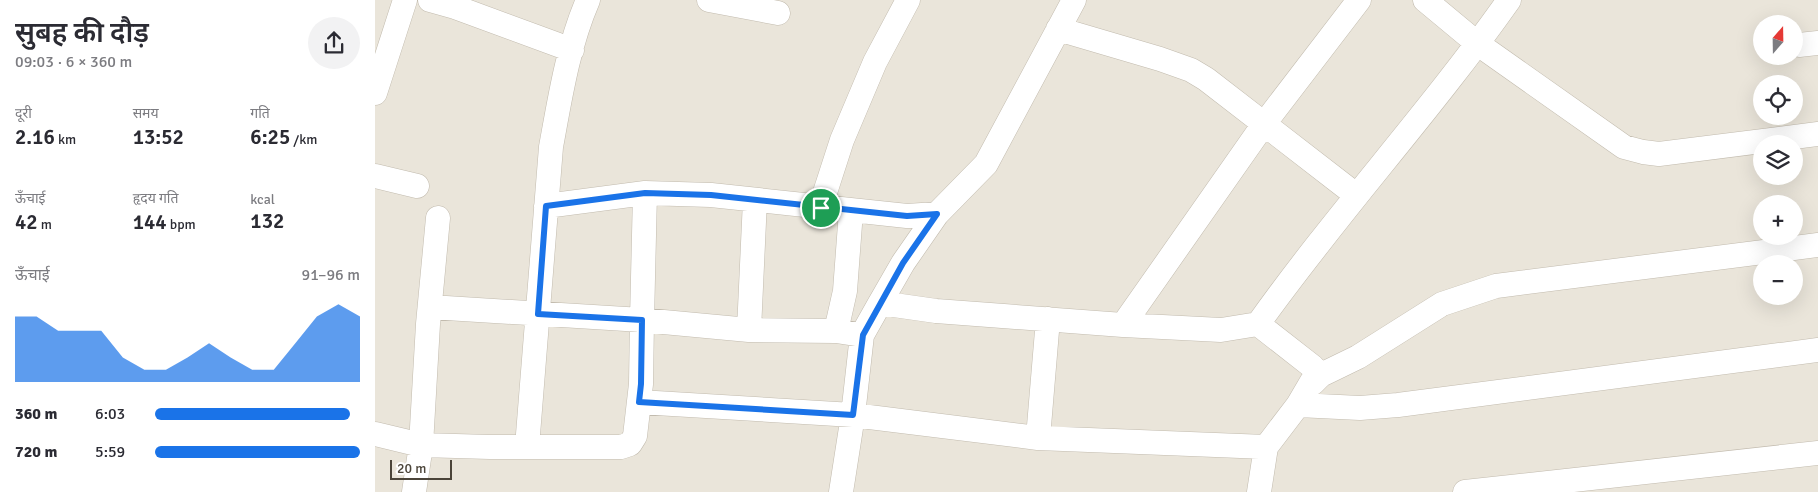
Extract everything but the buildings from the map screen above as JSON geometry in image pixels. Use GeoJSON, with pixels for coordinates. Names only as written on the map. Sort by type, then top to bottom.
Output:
{"type":"FeatureCollection","features":[{"type":"Feature","properties":{"kind":"street"},"geometry":{"type":"LineString","coordinates":[[375,94],[405,0]]}},
{"type":"Feature","properties":{"kind":"street"},"geometry":{"type":"LineString","coordinates":[[429,0],[455,7],[572,50]]}},
{"type":"Feature","properties":{"kind":"street"},"geometry":{"type":"LineString","coordinates":[[527,447],[551,147],[559,100],[579,22],[588,0]]}},
{"type":"Feature","properties":{"kind":"street"},"geometry":{"type":"LineString","coordinates":[[709,0],[778,13]]}},
{"type":"Feature","properties":{"kind":"street"},"geometry":{"type":"LineString","coordinates":[[821,208],[842,140],[875,62],[907,0]]}},
{"type":"Feature","properties":{"kind":"street"},"geometry":{"type":"LineString","coordinates":[[841,492],[863,335],[903,263],[937,214],[986,164],[1074,0]]}},
{"type":"Feature","properties":{"kind":"street"},"geometry":{"type":"LineString","coordinates":[[1123,325],[1264,124],[1359,0]]}},
{"type":"Feature","properties":{"kind":"street"},"geometry":{"type":"LineString","coordinates":[[1425,0],[1478,44],[1624,147],[1659,154],[1818,134]]}},
{"type":"Feature","properties":{"kind":"street"},"geometry":{"type":"LineString","coordinates":[[880,303],[936,311],[1123,325],[1221,330],[1258,324],[1356,194],[1478,44],[1509,0]]}},
{"type":"Feature","properties":{"kind":"street"},"geometry":{"type":"LineString","coordinates":[[1058,29],[1191,70],[1206,79],[1356,194]]}},
{"type":"Feature","properties":{"kind":"street"},"geometry":{"type":"LineString","coordinates":[[375,176],[417,186]]}},
{"type":"Feature","properties":{"kind":"street"},"geometry":{"type":"LineString","coordinates":[[546,206],[645,193],[711,195],[907,216],[937,214]]}},
{"type":"Feature","properties":{"kind":"street"},"geometry":{"type":"LineString","coordinates":[[375,434],[421,445],[490,448],[621,447],[630,444],[635,436],[641,384],[645,193]]}},
{"type":"Feature","properties":{"kind":"street"},"geometry":{"type":"LineString","coordinates":[[749,330],[755,200]]}},
{"type":"Feature","properties":{"kind":"street"},"geometry":{"type":"LineString","coordinates":[[836,331],[845,291],[851,211]]}},
{"type":"Feature","properties":{"kind":"street"},"geometry":{"type":"LineString","coordinates":[[414,492],[421,445],[438,218]]}},
{"type":"Feature","properties":{"kind":"street"},"geometry":{"type":"LineString","coordinates":[[1259,492],[1266,447],[1313,383],[1321,375],[1358,357],[1442,304],[1496,286],[1818,246]]}},
{"type":"Feature","properties":{"kind":"street"},"geometry":{"type":"LineString","coordinates":[[430,307],[642,320],[749,330],[836,331],[863,335]]}},
{"type":"Feature","properties":{"kind":"street"},"geometry":{"type":"LineString","coordinates":[[1038,438],[1048,320]]}},
{"type":"Feature","properties":{"kind":"street"},"geometry":{"type":"LineString","coordinates":[[1258,324],[1313,367],[1315,376],[1313,383]]}},
{"type":"Feature","properties":{"kind":"street"},"geometry":{"type":"LineString","coordinates":[[1298,405],[1360,408],[1398,405],[1818,350]]}},
{"type":"Feature","properties":{"kind":"street"},"geometry":{"type":"LineString","coordinates":[[639,402],[853,415],[1038,438],[1266,447]]}},
{"type":"Feature","properties":{"kind":"street"},"geometry":{"type":"LineString","coordinates":[[1465,492],[1624,483],[1818,453]]}},
{"type":"Feature","properties":{"kind":"shaded area"},"geometry":{"type":"Polygon","coordinates":[[[375,0],[1818,0],[1818,492],[375,492],[375,0]]]}},
{"type":"Feature","properties":{"kind":"route"},"geometry":{"type":"LineString","coordinates":[[645,193],[711,195],[821,208],[907,216],[937,214],[903,263],[863,335],[853,415],[639,402],[642,320],[538,314],[546,206],[645,193]]}}]}
